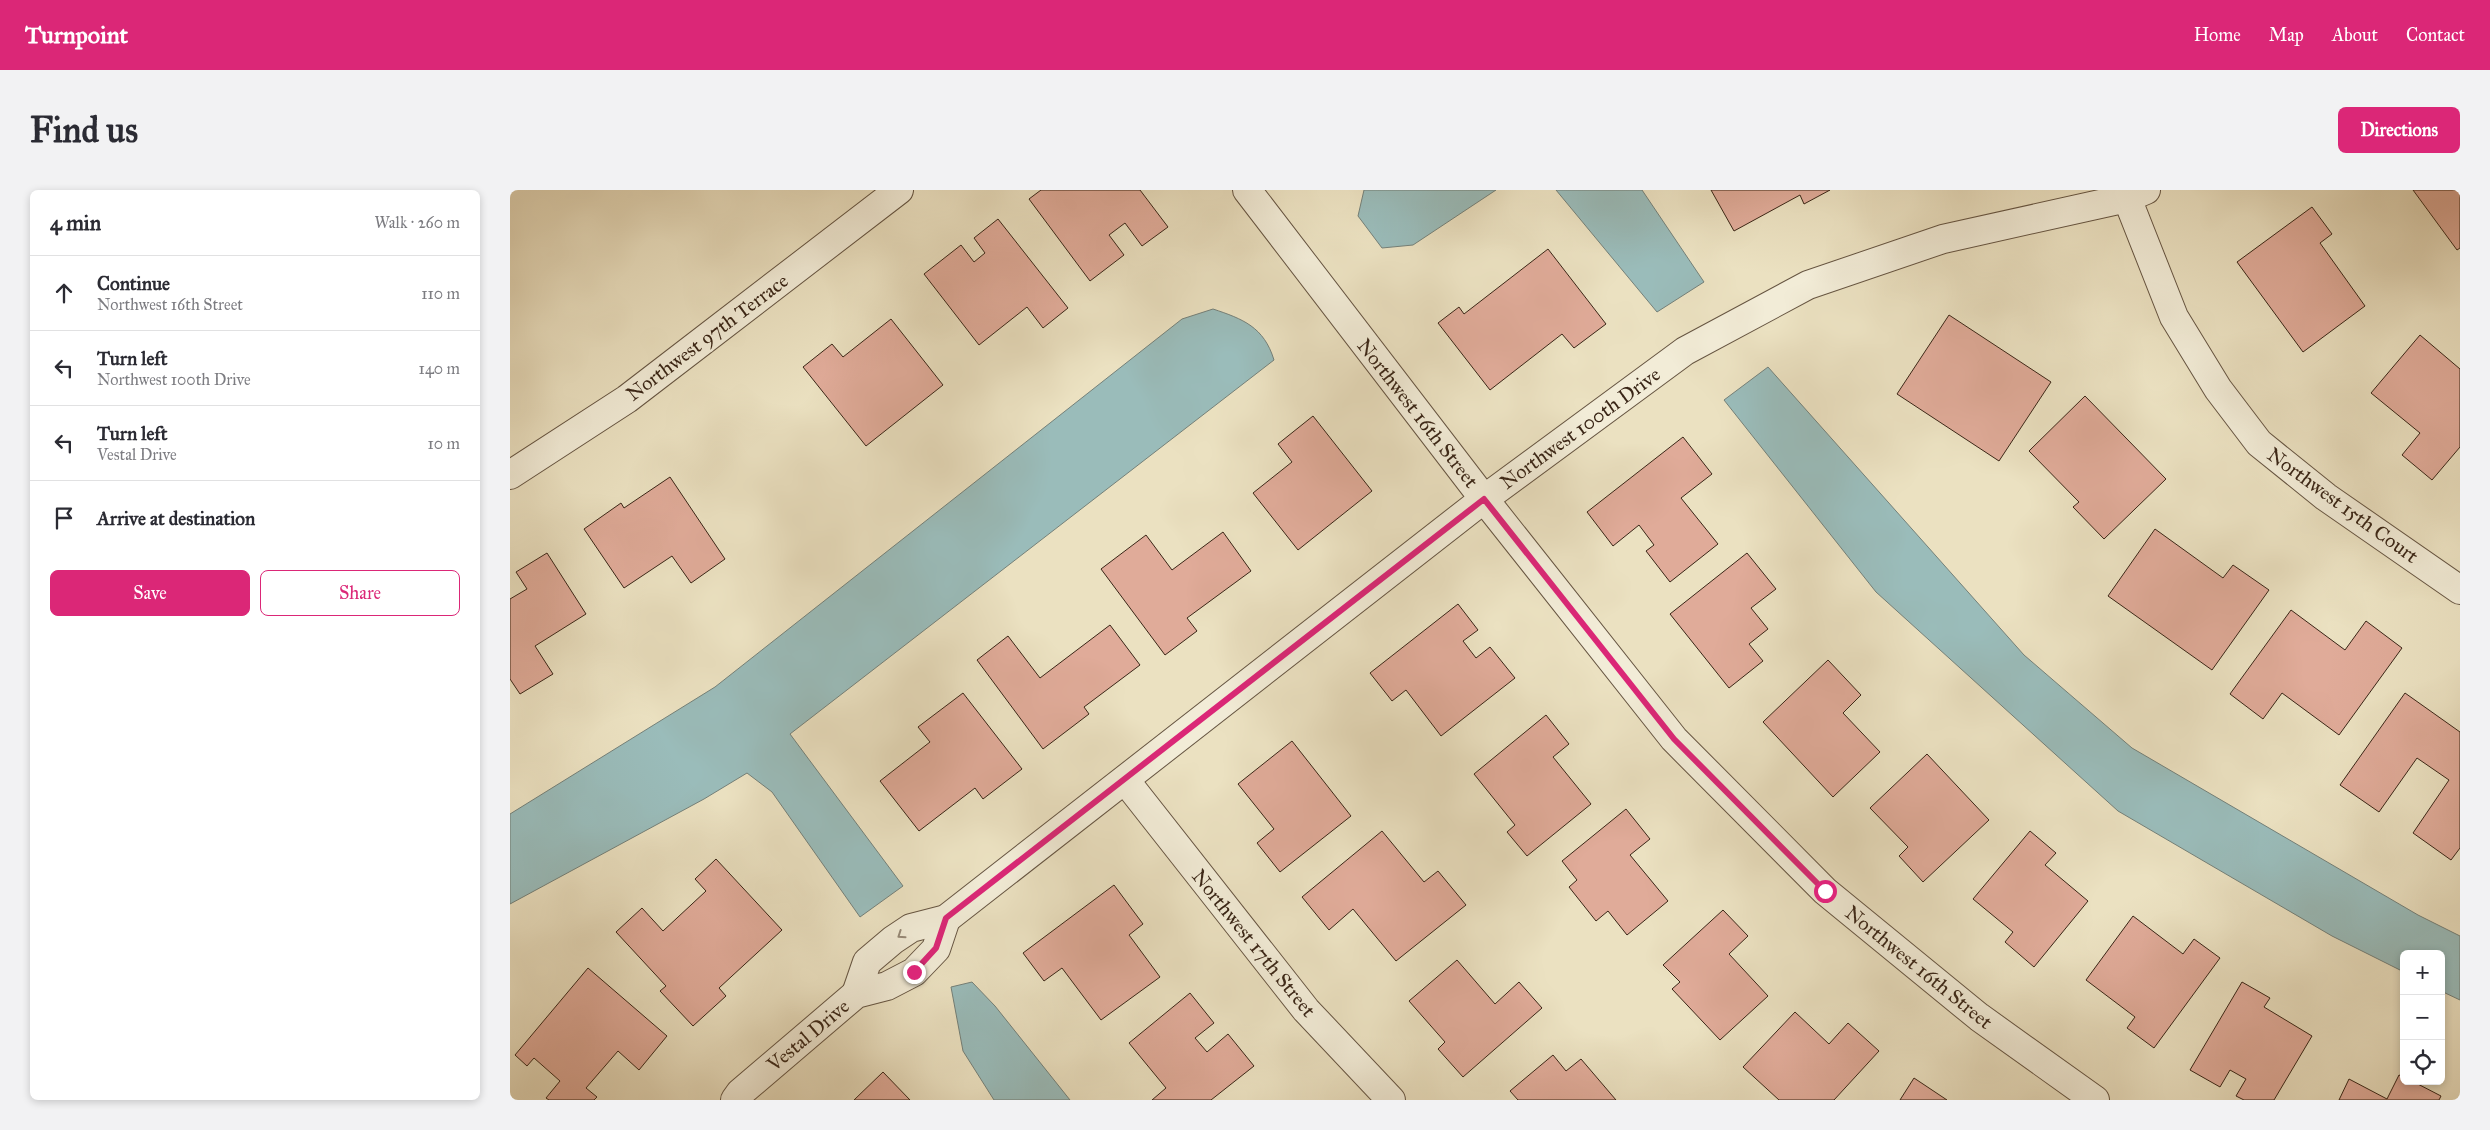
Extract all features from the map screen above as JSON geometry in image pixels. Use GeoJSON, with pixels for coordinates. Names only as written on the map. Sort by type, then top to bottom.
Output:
{"type":"FeatureCollection","features":[{"type":"Feature","properties":{"kind":"street","name":"Northwest 97th Terrace"},"geometry":{"type":"LineString","coordinates":[[510,475],[626,399],[899,190]]}},
{"type":"Feature","properties":{"kind":"street","name":"Northwest 16th Street"},"geometry":{"type":"LineString","coordinates":[[1247,190],[1484,499],[1674,739],[1825,891],[1978,1017],[2095,1100]]}},
{"type":"Feature","properties":{"kind":"street","name":"Northwest 100th Drive"},"geometry":{"type":"LineString","coordinates":[[946,918],[1126,780],[1484,499],[1685,351],[1808,285],[1943,239],[2137,194]]}},
{"type":"Feature","properties":{"kind":"street","name":"Northwest 15th Court"},"geometry":{"type":"LineString","coordinates":[[2137,194],[2174,317],[2218,388],[2259,443],[2326,497],[2460,590]]}},
{"type":"Feature","properties":{"kind":"street","name":"Northwest 17th Street"},"geometry":{"type":"LineString","coordinates":[[1126,780],[1306,1010],[1391,1100]]}},
{"type":"Feature","properties":{"kind":"street"},"geometry":{"type":"LineString","coordinates":[[856,994],[867,962],[893,940],[911,928],[946,918]]}},
{"type":"Feature","properties":{"kind":"street","name":"Vestal Drive"},"geometry":{"type":"LineString","coordinates":[[735,1100],[740,1093],[856,994],[887,986],[914,972],[936,948],[946,918]]}},
{"type":"Feature","properties":{"kind":"water"},"geometry":{"type":"Polygon","coordinates":[[[1364,190],[1496,190],[1413,245],[1382,248],[1358,216],[1364,190]]]}},
{"type":"Feature","properties":{"kind":"water"},"geometry":{"type":"Polygon","coordinates":[[[1556,190],[1642,190],[1704,282],[1657,312],[1556,190]]]}},
{"type":"Feature","properties":{"kind":"water"},"geometry":{"type":"Polygon","coordinates":[[[1213,309],[1251,326],[1264,340],[1274,360],[790,734],[903,886],[860,917],[772,792],[747,773],[704,799],[510,904],[510,814],[715,687],[1182,319],[1213,309]]]}},
{"type":"Feature","properties":{"kind":"water"},"geometry":{"type":"Polygon","coordinates":[[[1768,367],[2024,655],[2132,748],[2418,915],[2460,936],[2460,1000],[2445,993],[2445,950],[2400,950],[2400,970],[2332,936],[2118,811],[1876,592],[1724,400],[1768,367]]]}},
{"type":"Feature","properties":{"kind":"water"},"geometry":{"type":"Polygon","coordinates":[[[972,982],[995,1006],[1070,1100],[994,1100],[963,1051],[951,987],[972,982]]]}},
{"type":"Feature","properties":{"kind":"building"},"geometry":{"type":"Polygon","coordinates":[[[1041,190],[1140,190],[1168,227],[1142,246],[1125,223],[1109,235],[1124,255],[1090,281],[1029,199],[1041,190]]]}},
{"type":"Feature","properties":{"kind":"building"},"geometry":{"type":"Polygon","coordinates":[[[1711,190],[1830,190],[1804,204],[1800,195],[1734,231],[1711,190]]]}},
{"type":"Feature","properties":{"kind":"building"},"geometry":{"type":"Polygon","coordinates":[[[2413,190],[2460,190],[2460,248],[2457,250],[2413,190]]]}},
{"type":"Feature","properties":{"kind":"building"},"geometry":{"type":"Polygon","coordinates":[[[2312,207],[2332,234],[2320,243],[2365,306],[2303,352],[2237,262],[2312,207]]]}},
{"type":"Feature","properties":{"kind":"building"},"geometry":{"type":"Polygon","coordinates":[[[998,219],[1068,308],[1043,328],[1027,307],[979,345],[924,274],[961,245],[974,262],[985,253],[974,238],[998,219]]]}},
{"type":"Feature","properties":{"kind":"building"},"geometry":{"type":"Polygon","coordinates":[[[1548,249],[1606,324],[1574,348],[1562,334],[1490,390],[1438,323],[1459,307],[1464,314],[1548,249]]]}},
{"type":"Feature","properties":{"kind":"building"},"geometry":{"type":"Polygon","coordinates":[[[1949,315],[2051,382],[1999,461],[1897,394],[1949,315]]]}},
{"type":"Feature","properties":{"kind":"building"},"geometry":{"type":"Polygon","coordinates":[[[891,319],[943,385],[866,446],[803,367],[832,344],[843,357],[891,319]]]}},
{"type":"Feature","properties":{"kind":"building"},"geometry":{"type":"Polygon","coordinates":[[[2420,335],[2460,369],[2460,447],[2432,480],[2402,455],[2420,433],[2371,393],[2420,335]]]}},
{"type":"Feature","properties":{"kind":"building"},"geometry":{"type":"Polygon","coordinates":[[[2085,396],[2166,479],[2104,539],[2073,507],[2079,502],[2029,451],[2085,396]]]}},
{"type":"Feature","properties":{"kind":"building"},"geometry":{"type":"Polygon","coordinates":[[[1313,416],[1372,491],[1298,550],[1253,493],[1292,462],[1278,444],[1313,416]]]}},
{"type":"Feature","properties":{"kind":"building"},"geometry":{"type":"Polygon","coordinates":[[[1683,437],[1712,474],[1681,498],[1718,544],[1670,582],[1646,551],[1654,545],[1639,525],[1613,546],[1587,512],[1683,437]]]}},
{"type":"Feature","properties":{"kind":"building"},"geometry":{"type":"Polygon","coordinates":[[[670,477],[725,559],[691,583],[672,556],[624,588],[584,529],[621,503],[624,508],[670,477]]]}},
{"type":"Feature","properties":{"kind":"building"},"geometry":{"type":"Polygon","coordinates":[[[2155,529],[2223,578],[2233,565],[2269,590],[2212,670],[2108,596],[2155,529]]]}},
{"type":"Feature","properties":{"kind":"building"},"geometry":{"type":"Polygon","coordinates":[[[1223,532],[1251,571],[1187,618],[1197,631],[1165,655],[1101,569],[1146,535],[1172,570],[1223,532]]]}},
{"type":"Feature","properties":{"kind":"building"},"geometry":{"type":"Polygon","coordinates":[[[547,553],[586,614],[535,646],[553,674],[520,694],[510,679],[510,599],[527,589],[516,572],[547,553]]]}},
{"type":"Feature","properties":{"kind":"building"},"geometry":{"type":"Polygon","coordinates":[[[1747,553],[1776,589],[1751,608],[1768,629],[1749,644],[1763,661],[1729,688],[1670,614],[1747,553]]]}},
{"type":"Feature","properties":{"kind":"building"},"geometry":{"type":"Polygon","coordinates":[[[1458,604],[1478,630],[1463,641],[1476,658],[1490,647],[1515,678],[1441,736],[1406,690],[1392,701],[1370,673],[1458,604]]]}},
{"type":"Feature","properties":{"kind":"building"},"geometry":{"type":"Polygon","coordinates":[[[2291,610],[2345,650],[2366,621],[2402,648],[2339,735],[2282,693],[2263,719],[2230,694],[2291,610]]]}},
{"type":"Feature","properties":{"kind":"building"},"geometry":{"type":"Polygon","coordinates":[[[1110,625],[1140,665],[1084,707],[1089,714],[1043,749],[977,660],[1008,636],[1040,678],[1110,625]]]}},
{"type":"Feature","properties":{"kind":"building"},"geometry":{"type":"Polygon","coordinates":[[[1828,660],[1861,695],[1843,713],[1880,752],[1833,797],[1763,722],[1828,660]]]}},
{"type":"Feature","properties":{"kind":"building"},"geometry":{"type":"Polygon","coordinates":[[[963,693],[1022,769],[983,799],[975,788],[919,831],[880,781],[930,742],[918,727],[963,693]]]}},
{"type":"Feature","properties":{"kind":"building"},"geometry":{"type":"Polygon","coordinates":[[[2405,693],[2460,732],[2460,848],[2451,860],[2413,833],[2449,780],[2417,758],[2379,812],[2340,785],[2405,693]]]}},
{"type":"Feature","properties":{"kind":"building"},"geometry":{"type":"Polygon","coordinates":[[[1546,715],[1569,744],[1553,757],[1591,804],[1527,856],[1507,832],[1515,825],[1474,774],[1546,715]]]}},
{"type":"Feature","properties":{"kind":"building"},"geometry":{"type":"Polygon","coordinates":[[[1292,741],[1351,816],[1280,872],[1257,843],[1274,829],[1238,784],[1292,741]]]}},
{"type":"Feature","properties":{"kind":"building"},"geometry":{"type":"Polygon","coordinates":[[[1927,754],[1989,820],[1923,882],[1899,856],[1908,847],[1870,808],[1927,754]]]}},
{"type":"Feature","properties":{"kind":"building"},"geometry":{"type":"Polygon","coordinates":[[[1626,809],[1650,839],[1630,855],[1668,901],[1627,935],[1608,911],[1596,921],[1569,887],[1577,880],[1562,861],[1626,809]]]}},
{"type":"Feature","properties":{"kind":"building"},"geometry":{"type":"Polygon","coordinates":[[[1382,831],[1424,882],[1438,871],[1466,905],[1396,961],[1353,909],[1329,930],[1302,897],[1382,831]]]}},
{"type":"Feature","properties":{"kind":"building"},"geometry":{"type":"Polygon","coordinates":[[[2030,831],[2056,853],[2045,865],[2088,901],[2034,967],[2005,942],[2013,932],[1973,899],[2030,831]]]}},
{"type":"Feature","properties":{"kind":"building"},"geometry":{"type":"Polygon","coordinates":[[[716,859],[782,930],[719,988],[726,996],[693,1026],[660,991],[666,986],[616,932],[642,908],[663,931],[706,891],[695,879],[716,859]]]}},
{"type":"Feature","properties":{"kind":"building"},"geometry":{"type":"Polygon","coordinates":[[[1114,885],[1143,924],[1129,935],[1160,977],[1101,1020],[1062,968],[1044,981],[1023,953],[1114,885]]]}},
{"type":"Feature","properties":{"kind":"building"},"geometry":{"type":"Polygon","coordinates":[[[1723,910],[1748,936],[1729,954],[1768,996],[1720,1040],[1672,989],[1680,982],[1663,965],[1723,910]]]}},
{"type":"Feature","properties":{"kind":"building"},"geometry":{"type":"Polygon","coordinates":[[[2133,916],[2183,954],[2194,939],[2220,958],[2154,1048],[2127,1028],[2135,1017],[2086,980],[2133,916]]]}},
{"type":"Feature","properties":{"kind":"building"},"geometry":{"type":"Polygon","coordinates":[[[1457,960],[1495,1004],[1519,982],[1542,1008],[1463,1077],[1438,1049],[1445,1042],[1409,1001],[1457,960]]]}},
{"type":"Feature","properties":{"kind":"building"},"geometry":{"type":"Polygon","coordinates":[[[588,968],[667,1036],[639,1070],[618,1051],[586,1088],[597,1097],[594,1100],[549,1100],[546,1098],[560,1081],[534,1058],[527,1066],[515,1055],[588,968]]]}},
{"type":"Feature","properties":{"kind":"building"},"geometry":{"type":"Polygon","coordinates":[[[2242,982],[2270,998],[2264,1007],[2312,1036],[2274,1100],[2244,1100],[2236,1096],[2246,1079],[2230,1070],[2220,1087],[2190,1070],[2242,982]]]}},
{"type":"Feature","properties":{"kind":"building"},"geometry":{"type":"Polygon","coordinates":[[[1190,993],[1214,1023],[1195,1038],[1207,1052],[1228,1034],[1254,1066],[1211,1100],[1152,1100],[1166,1088],[1129,1043],[1190,993]]]}},
{"type":"Feature","properties":{"kind":"building"},"geometry":{"type":"Polygon","coordinates":[[[1795,1012],[1829,1044],[1848,1023],[1879,1051],[1834,1100],[1779,1100],[1743,1067],[1795,1012]]]}},
{"type":"Feature","properties":{"kind":"building"},"geometry":{"type":"Polygon","coordinates":[[[1553,1055],[1566,1071],[1581,1059],[1616,1100],[1518,1100],[1510,1091],[1553,1055]]]}},
{"type":"Feature","properties":{"kind":"building"},"geometry":{"type":"Polygon","coordinates":[[[883,1072],[910,1100],[854,1100],[883,1072]]]}},
{"type":"Feature","properties":{"kind":"building"},"geometry":{"type":"Polygon","coordinates":[[[2399,1075],[2400,1085],[2420,1085],[2441,1096],[2439,1100],[2339,1100],[2349,1079],[2387,1099],[2399,1075]]]}},
{"type":"Feature","properties":{"kind":"building"},"geometry":{"type":"Polygon","coordinates":[[[1914,1078],[1947,1100],[1900,1100],[1914,1078]]]}},
{"type":"Feature","properties":{"kind":"route"},"geometry":{"type":"LineString","coordinates":[[914,972],[936,948],[946,918],[1126,780],[1484,499],[1674,739],[1825,891]]}}]}
